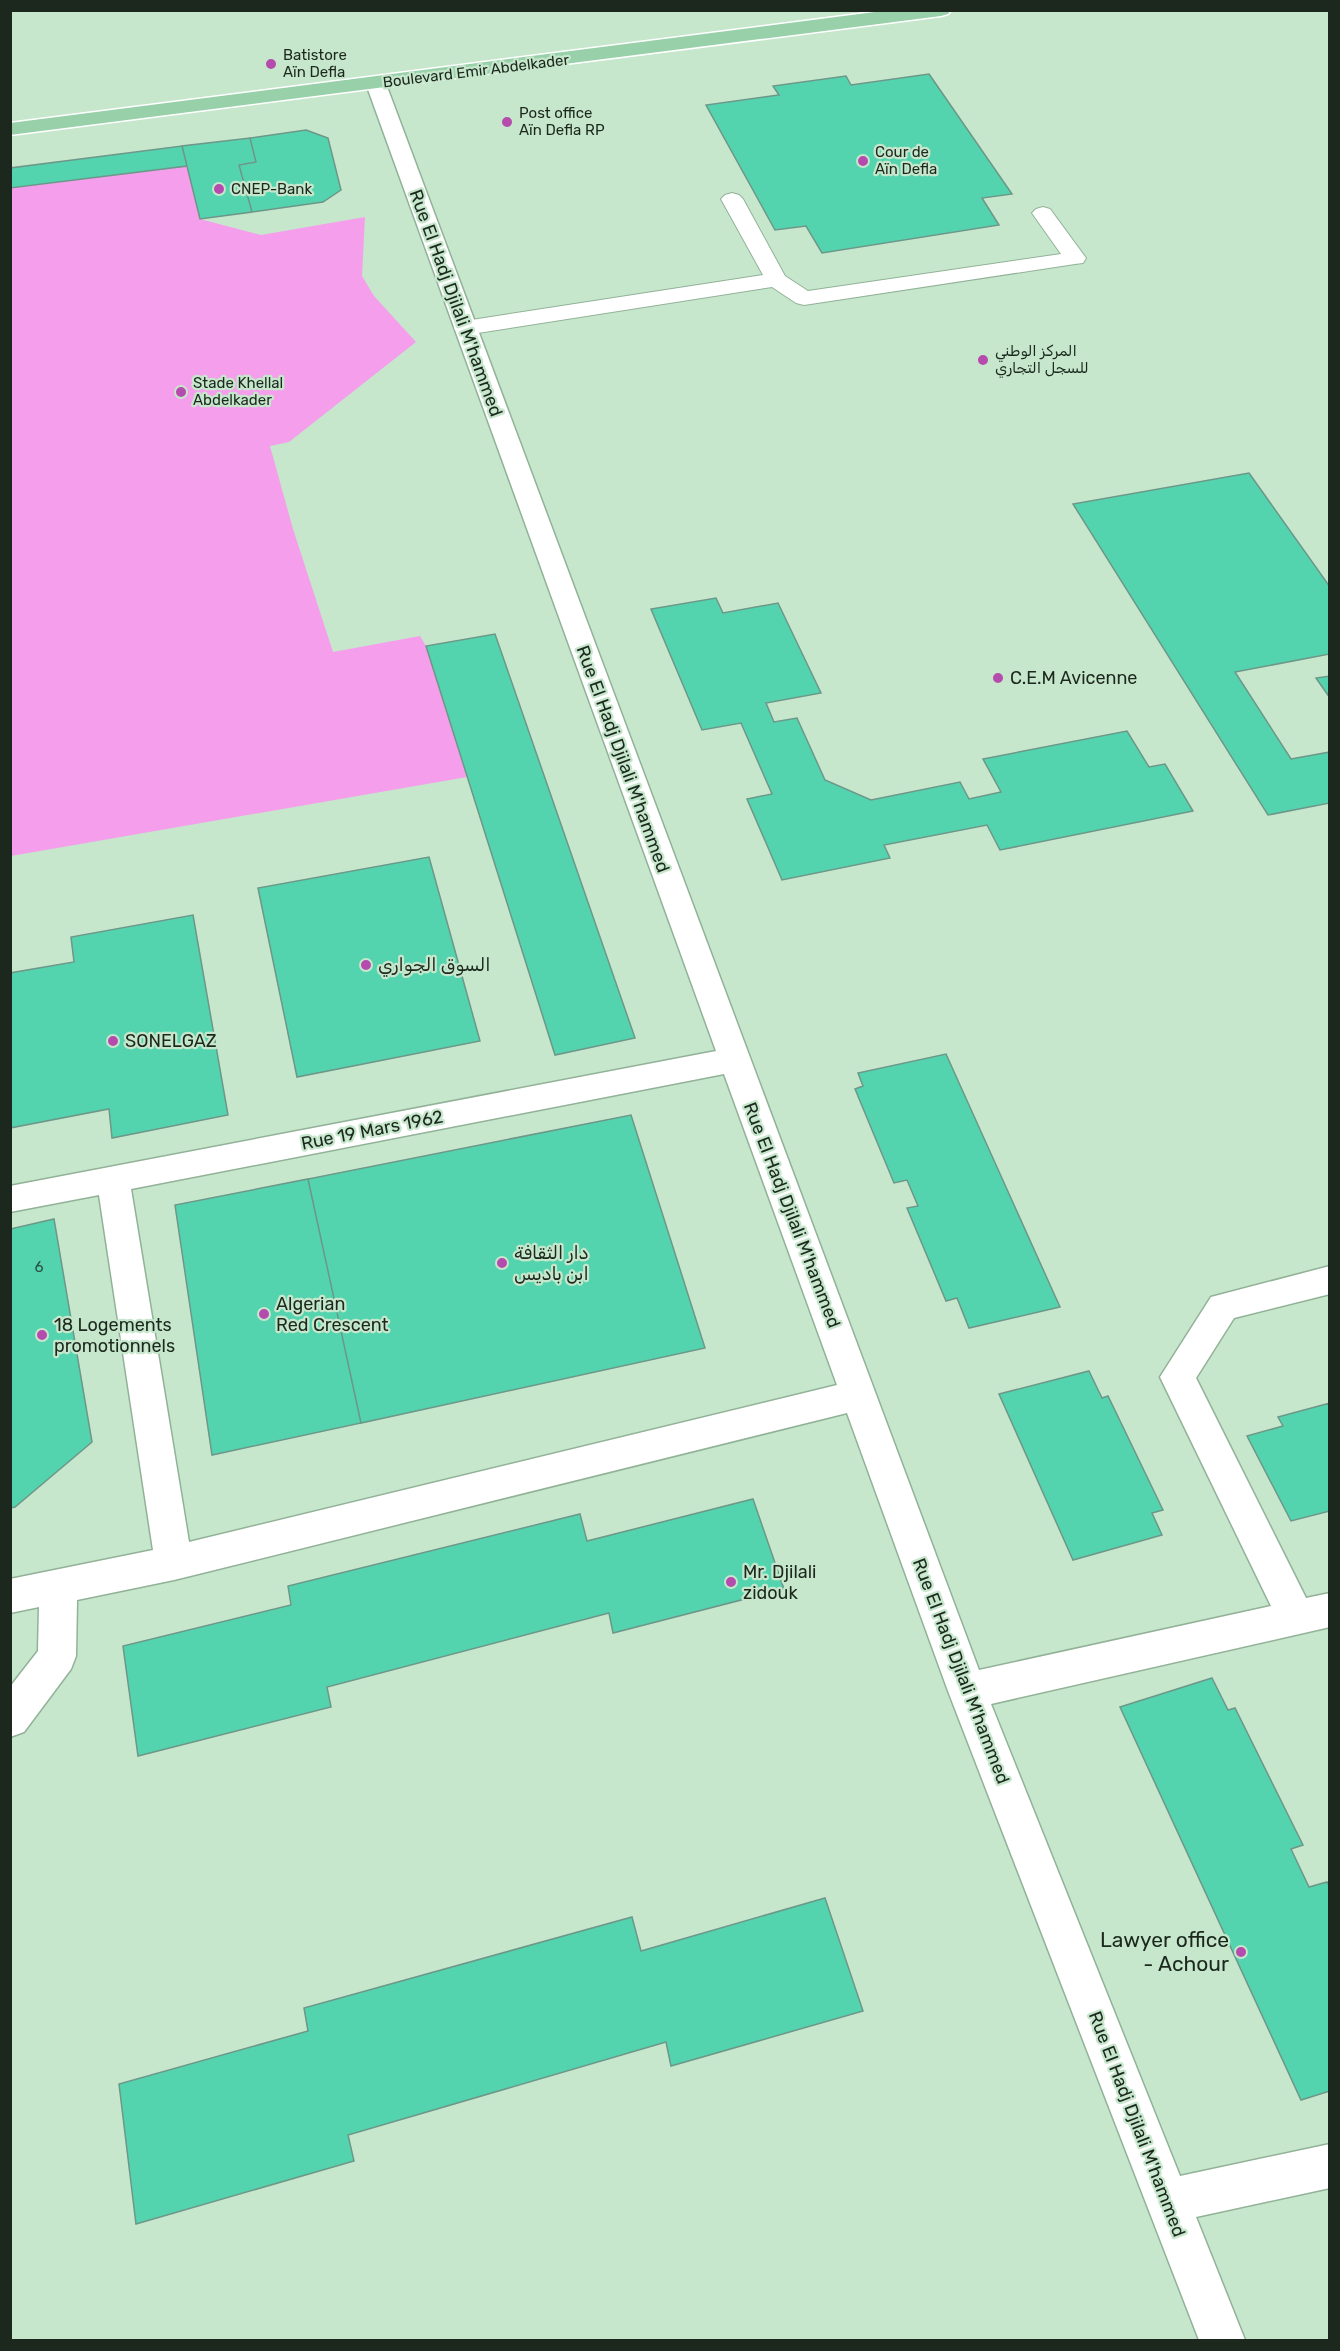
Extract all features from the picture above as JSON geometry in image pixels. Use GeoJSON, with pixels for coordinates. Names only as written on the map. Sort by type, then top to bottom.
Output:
{"type":"FeatureCollection","features":[{"type":"Feature","properties":{"kind":"main road","name":"Boulevard Emir Abdelkader"},"geometry":{"type":"LineString","coordinates":[[10,129],[941,10]]}},
{"type":"Feature","properties":{"kind":"street","name":"Rue El Hadj Djilali M'hammed"},"geometry":{"type":"LineString","coordinates":[[376,84],[733,1060],[860,1395],[967,1691],[1222,2340]]}},
{"type":"Feature","properties":{"kind":"street","name":"Rue 19 Mars 1962"},"geometry":{"type":"LineString","coordinates":[[10,1199],[733,1060]]}},
{"type":"Feature","properties":{"kind":"street"},"geometry":{"type":"LineString","coordinates":[[113,1180],[174,1563]]}},
{"type":"Feature","properties":{"kind":"street"},"geometry":{"type":"LineString","coordinates":[[967,1691],[1313,1615],[1178,1377],[1223,1307],[1329,1280]]}},
{"type":"Feature","properties":{"kind":"street"},"geometry":{"type":"LineString","coordinates":[[10,1596],[174,1563],[860,1395]]}},
{"type":"Feature","properties":{"kind":"street"},"geometry":{"type":"LineString","coordinates":[[10,1719],[57,1656],[59,1585]]}},
{"type":"Feature","properties":{"kind":"street"},"geometry":{"type":"LineString","coordinates":[[1167,2201],[1329,2166]]}},
{"type":"Feature","properties":{"kind":"lane"},"geometry":{"type":"LineString","coordinates":[[732,199],[776,280],[804,298],[1076,258],[1043,213]]}},
{"type":"Feature","properties":{"kind":"lane"},"geometry":{"type":"LineString","coordinates":[[465,328],[776,280]]}},
{"type":"Feature","properties":{"kind":"shaded area","name":"Stade Khellal Abdelkader"},"geometry":{"type":"Polygon","coordinates":[[[187,166],[200,219],[261,235],[365,217],[362,276],[374,296],[416,342],[289,442],[270,446],[293,529],[333,652],[420,636],[426,646],[467,777],[11,856],[11,188],[187,166]]]}},
{"type":"Feature","properties":{"kind":"building"},"geometry":{"type":"Polygon","coordinates":[[[929,74],[1012,194],[982,198],[999,225],[822,253],[806,226],[775,230],[706,105],[779,95],[773,86],[846,76],[851,85],[929,74]]]}},
{"type":"Feature","properties":{"kind":"building"},"geometry":{"type":"Polygon","coordinates":[[[306,130],[328,138],[341,190],[323,202],[252,212],[239,165],[256,162],[250,138],[306,130]]]}},
{"type":"Feature","properties":{"kind":"building","name":"CNEP-Bank"},"geometry":{"type":"Polygon","coordinates":[[[250,138],[256,162],[239,165],[252,212],[200,219],[182,146],[250,138]]]}},
{"type":"Feature","properties":{"kind":"building"},"geometry":{"type":"Polygon","coordinates":[[[182,146],[187,166],[10,188],[10,168],[182,146]]]}},
{"type":"Feature","properties":{"kind":"building"},"geometry":{"type":"Polygon","coordinates":[[[1249,473],[1330,587],[1330,654],[1235,672],[1291,759],[1330,752],[1330,803],[1268,815],[1073,504],[1249,473]]]}},
{"type":"Feature","properties":{"kind":"building"},"geometry":{"type":"Polygon","coordinates":[[[716,598],[723,613],[778,603],[821,693],[766,703],[774,722],[797,718],[825,780],[871,800],[960,782],[969,799],[1001,792],[983,759],[1127,731],[1149,767],[1165,764],[1193,811],[1000,850],[987,825],[884,845],[890,858],[782,880],[747,799],[772,794],[741,723],[702,730],[651,609],[716,598]]]}},
{"type":"Feature","properties":{"kind":"building"},"geometry":{"type":"Polygon","coordinates":[[[495,634],[635,1038],[555,1055],[426,646],[495,634]]]}},
{"type":"Feature","properties":{"kind":"building"},"geometry":{"type":"Polygon","coordinates":[[[1330,676],[1330,698],[1316,678],[1330,676]]]}},
{"type":"Feature","properties":{"kind":"building","name":"السوق الجواري"},"geometry":{"type":"Polygon","coordinates":[[[429,857],[480,1041],[297,1077],[258,888],[429,857]]]}},
{"type":"Feature","properties":{"kind":"building","name":"SONELGAZ"},"geometry":{"type":"Polygon","coordinates":[[[193,915],[228,1115],[112,1138],[109,1109],[10,1128],[10,973],[74,962],[71,937],[193,915]]]}},
{"type":"Feature","properties":{"kind":"building"},"geometry":{"type":"Polygon","coordinates":[[[946,1054],[1060,1307],[969,1328],[957,1298],[946,1301],[907,1208],[918,1206],[907,1180],[894,1183],[855,1089],[863,1086],[858,1073],[946,1054]]]}},
{"type":"Feature","properties":{"kind":"building","name":"دار الثقافة ابن باديس"},"geometry":{"type":"Polygon","coordinates":[[[631,1115],[705,1348],[361,1423],[308,1179],[631,1115]]]}},
{"type":"Feature","properties":{"kind":"building","name":"Algerian Red Crescent"},"geometry":{"type":"Polygon","coordinates":[[[308,1179],[361,1423],[212,1455],[175,1205],[308,1179]]]}},
{"type":"Feature","properties":{"kind":"building","name":"18 Logements promotionnels"},"geometry":{"type":"Polygon","coordinates":[[[54,1219],[92,1442],[15,1507],[10,1508],[10,1229],[54,1219]]]}},
{"type":"Feature","properties":{"kind":"building"},"geometry":{"type":"Polygon","coordinates":[[[1089,1371],[1102,1398],[1108,1396],[1163,1510],[1152,1513],[1162,1535],[1073,1560],[999,1394],[1089,1371]]]}},
{"type":"Feature","properties":{"kind":"building"},"geometry":{"type":"Polygon","coordinates":[[[1330,1403],[1330,1511],[1291,1521],[1247,1436],[1283,1426],[1278,1417],[1330,1403]]]}},
{"type":"Feature","properties":{"kind":"building"},"geometry":{"type":"Polygon","coordinates":[[[753,1499],[784,1589],[613,1633],[609,1613],[327,1687],[331,1707],[138,1756],[123,1646],[291,1605],[288,1586],[580,1514],[587,1541],[753,1499]]]}},
{"type":"Feature","properties":{"kind":"building"},"geometry":{"type":"Polygon","coordinates":[[[1212,1678],[1228,1710],[1235,1708],[1303,1845],[1291,1849],[1309,1887],[1327,1882],[1330,1888],[1330,2091],[1301,2100],[1120,1707],[1212,1678]]]}},
{"type":"Feature","properties":{"kind":"building"},"geometry":{"type":"Polygon","coordinates":[[[825,1898],[863,2011],[671,2066],[666,2042],[348,2135],[354,2161],[136,2224],[119,2084],[308,2031],[304,2008],[632,1917],[641,1951],[825,1898]]]}},
{"type":"Feature","properties":{"kind":"place","name":"Batistore Aïn Defla"},"geometry":{"type":"Point","coordinates":[271,64]}},
{"type":"Feature","properties":{"kind":"place","name":"Post office Aïn Defla RP"},"geometry":{"type":"Point","coordinates":[507,122]}},
{"type":"Feature","properties":{"kind":"place","name":"Cour de Aïn Defla"},"geometry":{"type":"Point","coordinates":[863,161]}},
{"type":"Feature","properties":{"kind":"place","name":"CNEP-Bank"},"geometry":{"type":"Point","coordinates":[219,189]}},
{"type":"Feature","properties":{"kind":"place","name":"المركز الوطني للسجل التجاري"},"geometry":{"type":"Point","coordinates":[983,360]}},
{"type":"Feature","properties":{"kind":"place","name":"Stade Khellal Abdelkader"},"geometry":{"type":"Point","coordinates":[181,392]}},
{"type":"Feature","properties":{"kind":"place","name":"C.E.M Avicenne"},"geometry":{"type":"Point","coordinates":[998,678]}},
{"type":"Feature","properties":{"kind":"place","name":"السوق الجواري"},"geometry":{"type":"Point","coordinates":[366,965]}},
{"type":"Feature","properties":{"kind":"place","name":"SONELGAZ"},"geometry":{"type":"Point","coordinates":[113,1041]}},
{"type":"Feature","properties":{"kind":"place","name":"دار الثقافة ابن باديس"},"geometry":{"type":"Point","coordinates":[502,1263]}},
{"type":"Feature","properties":{"kind":"place","name":"Algerian Red Crescent"},"geometry":{"type":"Point","coordinates":[264,1314]}},
{"type":"Feature","properties":{"kind":"place","name":"18 Logements promotionnels"},"geometry":{"type":"Point","coordinates":[42,1335]}},
{"type":"Feature","properties":{"kind":"place","name":"Mr. Djilali zidouk"},"geometry":{"type":"Point","coordinates":[731,1582]}},
{"type":"Feature","properties":{"kind":"place","name":"Lawyer office - Achour"},"geometry":{"type":"Point","coordinates":[1241,1952]}}]}
